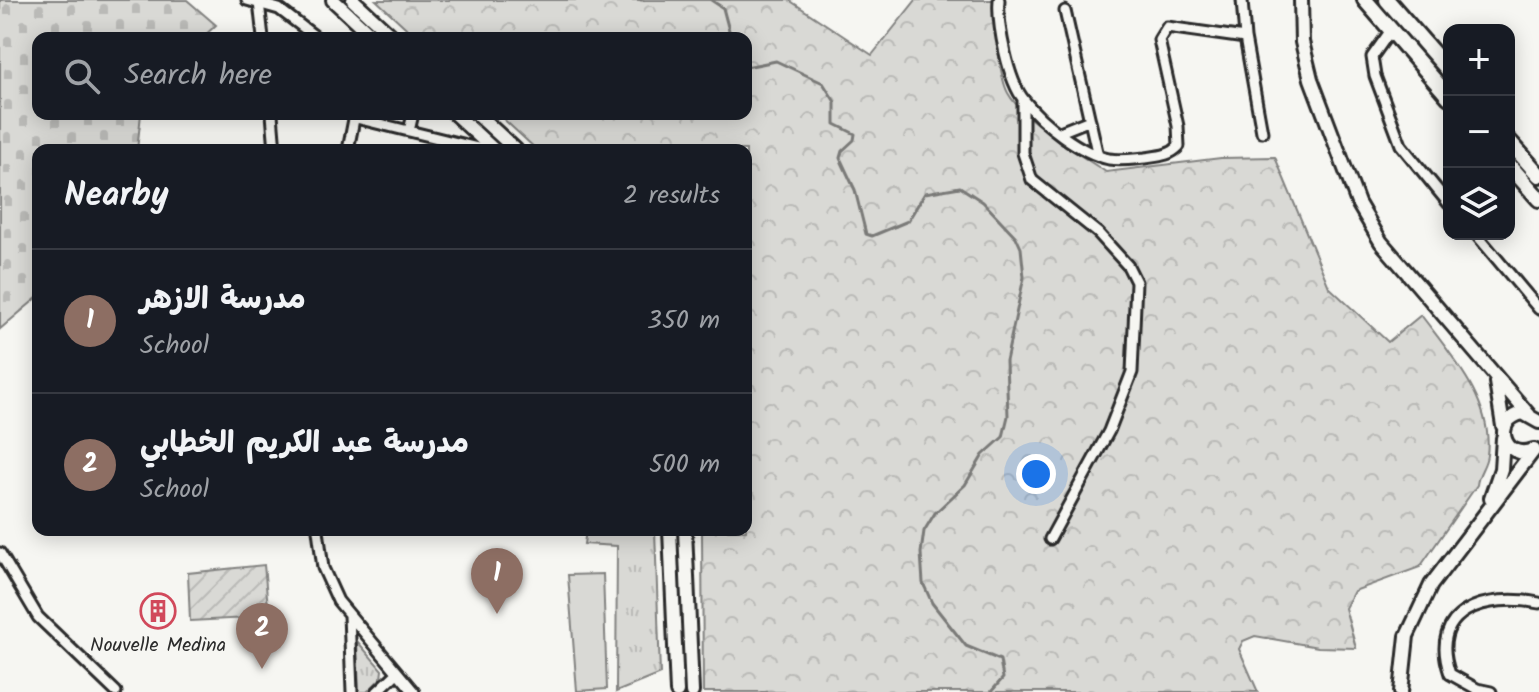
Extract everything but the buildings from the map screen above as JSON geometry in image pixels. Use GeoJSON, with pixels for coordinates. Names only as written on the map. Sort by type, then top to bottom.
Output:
{"type":"FeatureCollection","features":[{"type":"Feature","properties":{"kind":"main road"},"geometry":{"type":"LineString","coordinates":[[333,0],[368,32]]}},
{"type":"Feature","properties":{"kind":"main road"},"geometry":{"type":"LineString","coordinates":[[353,0],[388,32]]}},
{"type":"Feature","properties":{"kind":"main road"},"geometry":{"type":"LineString","coordinates":[[1301,0],[1302,42],[1311,79],[1358,203],[1381,242],[1496,378],[1535,416]]}},
{"type":"Feature","properties":{"kind":"main road"},"geometry":{"type":"LineString","coordinates":[[1365,0],[1448,96]]}},
{"type":"Feature","properties":{"kind":"main road"},"geometry":{"type":"LineString","coordinates":[[1387,0],[1443,64]]}},
{"type":"Feature","properties":{"kind":"main road"},"geometry":{"type":"LineString","coordinates":[[462,120],[488,144]]}},
{"type":"Feature","properties":{"kind":"main road"},"geometry":{"type":"LineString","coordinates":[[484,120],[510,144]]}},
{"type":"Feature","properties":{"kind":"main road"},"geometry":{"type":"LineString","coordinates":[[1515,148],[1539,175]]}},
{"type":"Feature","properties":{"kind":"main road"},"geometry":{"type":"LineString","coordinates":[[1511,168],[1538,200]]}},
{"type":"Feature","properties":{"kind":"main road"},"geometry":{"type":"LineString","coordinates":[[1489,504],[1501,469],[1504,414],[1496,378]]}},
{"type":"Feature","properties":{"kind":"main road"},"geometry":{"type":"LineString","coordinates":[[1535,416],[1511,417],[1503,431],[1507,445],[1516,452],[1536,447]]}},
{"type":"Feature","properties":{"kind":"main road"},"geometry":{"type":"LineString","coordinates":[[1401,692],[1411,625],[1431,585],[1489,504],[1536,447]]}},
{"type":"Feature","properties":{"kind":"main road"},"geometry":{"type":"LineString","coordinates":[[670,536],[677,692]]}},
{"type":"Feature","properties":{"kind":"main road"},"geometry":{"type":"LineString","coordinates":[[685,536],[692,692]]}},
{"type":"Feature","properties":{"kind":"street"},"geometry":{"type":"LineString","coordinates":[[247,0],[279,9],[309,32]]}},
{"type":"Feature","properties":{"kind":"street"},"geometry":{"type":"LineString","coordinates":[[999,0],[998,15],[1007,56],[1023,99],[1023,153],[1032,180],[1098,233],[1128,266],[1136,282],[1132,372],[1109,431],[1050,539]]}},
{"type":"Feature","properties":{"kind":"street"},"geometry":{"type":"LineString","coordinates":[[1242,0],[1245,38],[1262,132]]}},
{"type":"Feature","properties":{"kind":"street"},"geometry":{"type":"LineString","coordinates":[[259,2],[262,32]]}},
{"type":"Feature","properties":{"kind":"street"},"geometry":{"type":"LineString","coordinates":[[1065,11],[1098,156]]}},
{"type":"Feature","properties":{"kind":"street"},"geometry":{"type":"LineString","coordinates":[[1023,99],[1060,132],[1098,156],[1119,160],[1162,156],[1179,146],[1178,126],[1159,40],[1162,30],[1167,27],[1245,38]]}},
{"type":"Feature","properties":{"kind":"street"},"geometry":{"type":"LineString","coordinates":[[1391,30],[1372,57],[1375,76],[1401,145],[1443,197]]}},
{"type":"Feature","properties":{"kind":"street"},"geometry":{"type":"LineString","coordinates":[[272,120],[274,144]]}},
{"type":"Feature","properties":{"kind":"street"},"geometry":{"type":"LineString","coordinates":[[349,144],[355,120]]}},
{"type":"Feature","properties":{"kind":"street"},"geometry":{"type":"LineString","coordinates":[[370,120],[462,144]]}},
{"type":"Feature","properties":{"kind":"street"},"geometry":{"type":"LineString","coordinates":[[409,131],[412,120]]}},
{"type":"Feature","properties":{"kind":"street"},"geometry":{"type":"LineString","coordinates":[[1060,132],[1090,120]]}},
{"type":"Feature","properties":{"kind":"street"},"geometry":{"type":"LineString","coordinates":[[1481,240],[1539,309]]}},
{"type":"Feature","properties":{"kind":"street"},"geometry":{"type":"LineString","coordinates":[[319,536],[329,585],[349,615],[414,692]]}},
{"type":"Feature","properties":{"kind":"street"},"geometry":{"type":"LineString","coordinates":[[0,553],[38,617],[116,692]]}},
{"type":"Feature","properties":{"kind":"street"},"geometry":{"type":"LineString","coordinates":[[1491,692],[1477,689],[1450,674],[1444,657],[1446,636],[1463,613],[1484,602],[1510,598],[1539,603]]}},
{"type":"Feature","properties":{"kind":"street"},"geometry":{"type":"LineString","coordinates":[[349,615],[352,692]]}},
{"type":"Feature","properties":{"kind":"street"},"geometry":{"type":"LineString","coordinates":[[377,692],[397,673]]}},
{"type":"Feature","properties":{"kind":"green space"},"geometry":{"type":"Polygon","coordinates":[[[0,0],[187,0],[216,25],[208,32],[32,32],[32,120],[140,120],[138,144],[32,144],[32,302],[0,329],[0,0]]]}},
{"type":"Feature","properties":{"kind":"green space"},"geometry":{"type":"Polygon","coordinates":[[[376,0],[789,0],[872,55],[916,0],[995,0],[996,34],[1008,93],[1039,125],[1106,172],[1221,158],[1275,157],[1329,287],[1388,342],[1421,315],[1468,380],[1484,416],[1487,435],[1486,459],[1477,485],[1420,567],[1354,591],[1345,608],[1356,648],[1318,647],[1255,636],[1243,641],[1239,649],[1258,692],[703,692],[702,536],[752,536],[752,144],[530,144],[504,120],[752,120],[752,32],[411,32],[376,0]]]}},
{"type":"Feature","properties":{"kind":"green space"},"geometry":{"type":"Polygon","coordinates":[[[585,536],[655,536],[660,674],[616,692],[617,546],[584,544],[585,536]]]}},
{"type":"Feature","properties":{"kind":"green space"},"geometry":{"type":"Polygon","coordinates":[[[264,565],[269,617],[190,621],[188,573],[264,565]]]}},
{"type":"Feature","properties":{"kind":"green space"},"geometry":{"type":"Polygon","coordinates":[[[603,574],[607,689],[577,691],[568,575],[603,574]]]}},
{"type":"Feature","properties":{"kind":"green space"},"geometry":{"type":"Polygon","coordinates":[[[357,641],[382,670],[381,678],[367,692],[359,692],[357,641]]]}},
{"type":"Feature","properties":{"kind":"waterway"},"geometry":{"type":"LineString","coordinates":[[711,0],[723,8],[729,32]]}},
{"type":"Feature","properties":{"kind":"waterway"},"geometry":{"type":"LineString","coordinates":[[752,66],[776,61],[823,83],[835,102],[835,124],[855,134],[840,158],[855,190],[866,234],[872,236],[908,221],[925,193],[960,187],[983,202],[1016,237],[1021,248],[1024,277],[1006,361],[1008,416],[1003,437],[983,455],[965,485],[935,513],[924,531],[921,553],[923,583],[932,603],[966,646],[1000,660],[1003,678],[991,692]]}},
{"type":"Feature","properties":{"kind":"place","name":"Nouvelle Medina"},"geometry":{"type":"Point","coordinates":[158,611]}},
{"type":"Feature","properties":{"kind":"place","name":"مدرسة الازهر"},"geometry":{"type":"Point","coordinates":[497,614]}},
{"type":"Feature","properties":{"kind":"place","name":"مدرسة عبد الكريم الخطابي"},"geometry":{"type":"Point","coordinates":[262,669]}}]}
